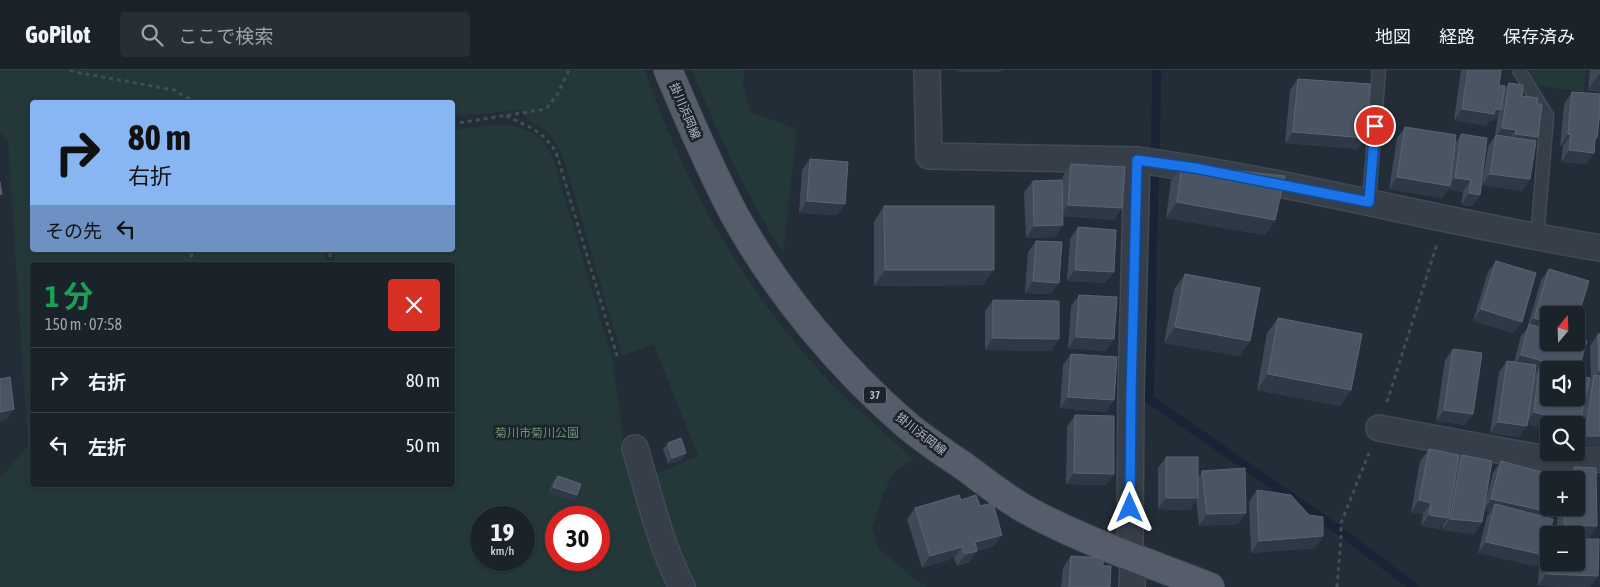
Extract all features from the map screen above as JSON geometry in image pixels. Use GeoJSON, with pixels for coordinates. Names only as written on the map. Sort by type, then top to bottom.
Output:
{"type":"FeatureCollection","features":[{"type":"Feature","properties":{"kind":"main road","name":"掛川浜岡線"},"geometry":{"type":"LineString","coordinates":[[668,70],[697,140],[736,216],[766,266],[814,330],[870,390],[928,442],[1022,507],[1076,535],[1210,587]]}},
{"type":"Feature","properties":{"kind":"street"},"geometry":{"type":"LineString","coordinates":[[927,70],[929,156],[1149,162],[1195,168],[1369,202],[1537,238],[1600,248]]}},
{"type":"Feature","properties":{"kind":"street"},"geometry":{"type":"LineString","coordinates":[[1132,587],[1133,557],[1130,545],[1131,395],[1149,162]]}},
{"type":"Feature","properties":{"kind":"street"},"geometry":{"type":"LineString","coordinates":[[1378,428],[1567,463],[1600,459]]}},
{"type":"Feature","properties":{"kind":"street"},"geometry":{"type":"LineString","coordinates":[[635,448],[663,541],[675,574],[682,587]]}},
{"type":"Feature","properties":{"kind":"lane"},"geometry":{"type":"LineString","coordinates":[[1369,202],[1379,70]]}},
{"type":"Feature","properties":{"kind":"lane"},"geometry":{"type":"LineString","coordinates":[[1519,70],[1547,116],[1537,238]]}},
{"type":"Feature","properties":{"kind":"path"},"geometry":{"type":"LineString","coordinates":[[70,70],[174,90],[192,100]]}},
{"type":"Feature","properties":{"kind":"path"},"geometry":{"type":"LineString","coordinates":[[455,124],[546,109],[557,95],[569,70]]}},
{"type":"Feature","properties":{"kind":"path"},"geometry":{"type":"LineString","coordinates":[[506,116],[540,132],[549,140],[556,152],[617,356]]}},
{"type":"Feature","properties":{"kind":"path"},"geometry":{"type":"LineString","coordinates":[[1337,587],[1341,524],[1378,428],[1445,219]]}},
{"type":"Feature","properties":{"kind":"green space","name":"菊川市菊川公園"},"geometry":{"type":"Polygon","coordinates":[[[0,70],[645,70],[676,150],[695,188],[715,226],[761,298],[826,378],[913,459],[892,474],[872,528],[878,548],[921,584],[928,587],[696,587],[688,565],[681,566],[652,476],[698,456],[654,344],[622,356],[563,157],[551,136],[522,114],[520,110],[455,116],[455,100],[30,100],[30,252],[326,252],[325,262],[30,262],[30,487],[455,487],[455,262],[334,262],[335,252],[455,252],[455,130],[498,125],[512,126],[525,129],[537,136],[546,146],[554,161],[612,358],[625,451],[671,587],[0,587],[0,479],[28,445],[8,141],[0,132],[0,70]]]}},
{"type":"Feature","properties":{"kind":"green space"},"geometry":{"type":"Polygon","coordinates":[[[692,70],[744,70],[743,85],[750,112],[797,129],[783,253],[733,164],[692,70]]]}},
{"type":"Feature","properties":{"kind":"green space"},"geometry":{"type":"Polygon","coordinates":[[[1529,70],[1586,70],[1584,92],[1539,86],[1529,70]]]}},
{"type":"Feature","properties":{"kind":"building"},"geometry":{"type":"Polygon","coordinates":[[[1468,70],[1501,70],[1499,85],[1505,86],[1501,110],[1495,109],[1494,114],[1462,109],[1468,70]]]}},
{"type":"Feature","properties":{"kind":"building"},"geometry":{"type":"Polygon","coordinates":[[[1298,79],[1370,84],[1366,138],[1293,132],[1298,79]]]}},
{"type":"Feature","properties":{"kind":"building"},"geometry":{"type":"Polygon","coordinates":[[[1509,83],[1523,85],[1522,96],[1538,98],[1537,104],[1542,104],[1538,137],[1515,134],[1516,130],[1502,128],[1509,83]]]}},
{"type":"Feature","properties":{"kind":"building"},"geometry":{"type":"Polygon","coordinates":[[[1572,92],[1600,94],[1600,111],[1594,153],[1569,150],[1571,135],[1568,134],[1572,92]]]}},
{"type":"Feature","properties":{"kind":"building"},"geometry":{"type":"Polygon","coordinates":[[[1405,127],[1456,135],[1450,186],[1397,177],[1405,127]]]}},
{"type":"Feature","properties":{"kind":"building"},"geometry":{"type":"Polygon","coordinates":[[[1461,134],[1487,138],[1480,195],[1469,193],[1471,180],[1455,178],[1461,134]]]}},
{"type":"Feature","properties":{"kind":"building"},"geometry":{"type":"Polygon","coordinates":[[[1496,135],[1536,141],[1530,179],[1490,174],[1496,135]]]}},
{"type":"Feature","properties":{"kind":"building"},"geometry":{"type":"Polygon","coordinates":[[[810,159],[848,162],[845,204],[807,201],[810,159]]]}},
{"type":"Feature","properties":{"kind":"building"},"geometry":{"type":"Polygon","coordinates":[[[1071,164],[1125,167],[1122,208],[1068,205],[1071,164]]]}},
{"type":"Feature","properties":{"kind":"building"},"geometry":{"type":"Polygon","coordinates":[[[1182,165],[1285,176],[1275,220],[1177,202],[1182,165]]]}},
{"type":"Feature","properties":{"kind":"building"},"geometry":{"type":"Polygon","coordinates":[[[1062,180],[1063,225],[1034,226],[1033,181],[1062,180]]]}},
{"type":"Feature","properties":{"kind":"building"},"geometry":{"type":"Polygon","coordinates":[[[884,206],[994,206],[994,270],[885,270],[884,206]]]}},
{"type":"Feature","properties":{"kind":"building"},"geometry":{"type":"Polygon","coordinates":[[[1078,227],[1116,230],[1114,272],[1075,270],[1078,227]]]}},
{"type":"Feature","properties":{"kind":"building"},"geometry":{"type":"Polygon","coordinates":[[[1036,241],[1062,242],[1059,283],[1033,281],[1036,241]]]}},
{"type":"Feature","properties":{"kind":"building"},"geometry":{"type":"Polygon","coordinates":[[[1496,261],[1536,273],[1522,322],[1481,309],[1496,261]]]}},
{"type":"Feature","properties":{"kind":"building"},"geometry":{"type":"Polygon","coordinates":[[[1549,269],[1589,281],[1581,306],[1540,306],[1540,320],[1534,318],[1549,269]]]}},
{"type":"Feature","properties":{"kind":"building"},"geometry":{"type":"Polygon","coordinates":[[[1185,274],[1260,288],[1250,341],[1175,327],[1185,274]]]}},
{"type":"Feature","properties":{"kind":"building"},"geometry":{"type":"Polygon","coordinates":[[[1079,295],[1117,297],[1114,339],[1076,337],[1079,295]]]}},
{"type":"Feature","properties":{"kind":"building"},"geometry":{"type":"Polygon","coordinates":[[[993,300],[1059,301],[1059,339],[993,338],[993,300]]]}},
{"type":"Feature","properties":{"kind":"building"},"geometry":{"type":"Polygon","coordinates":[[[1278,318],[1362,334],[1351,390],[1268,374],[1278,318]]]}},
{"type":"Feature","properties":{"kind":"building"},"geometry":{"type":"Polygon","coordinates":[[[1529,324],[1540,327],[1540,351],[1584,351],[1581,361],[1542,361],[1521,355],[1529,324]]]}},
{"type":"Feature","properties":{"kind":"building"},"geometry":{"type":"Polygon","coordinates":[[[1598,334],[1600,334],[1600,371],[1599,371],[1598,334]]]}},
{"type":"Feature","properties":{"kind":"building"},"geometry":{"type":"Polygon","coordinates":[[[1453,349],[1482,353],[1473,414],[1444,410],[1453,349]]]}},
{"type":"Feature","properties":{"kind":"building"},"geometry":{"type":"Polygon","coordinates":[[[1071,354],[1117,357],[1114,400],[1068,397],[1071,354]]]}},
{"type":"Feature","properties":{"kind":"building"},"geometry":{"type":"Polygon","coordinates":[[[1507,361],[1536,365],[1527,426],[1498,422],[1507,361]]]}},
{"type":"Feature","properties":{"kind":"building"},"geometry":{"type":"Polygon","coordinates":[[[1539,368],[1540,406],[1583,406],[1581,416],[1547,416],[1534,412],[1539,368]]]}},
{"type":"Feature","properties":{"kind":"building"},"geometry":{"type":"Polygon","coordinates":[[[1594,375],[1600,376],[1600,436],[1585,436],[1594,375]]]}},
{"type":"Feature","properties":{"kind":"building"},"geometry":{"type":"Polygon","coordinates":[[[10,377],[14,409],[0,412],[0,379],[10,377]]]}},
{"type":"Feature","properties":{"kind":"building"},"geometry":{"type":"Polygon","coordinates":[[[1585,377],[1590,378],[1585,399],[1585,377]]]}},
{"type":"Feature","properties":{"kind":"building"},"geometry":{"type":"Polygon","coordinates":[[[1075,415],[1114,416],[1114,474],[1074,473],[1075,415]]]}},
{"type":"Feature","properties":{"kind":"building"},"geometry":{"type":"Polygon","coordinates":[[[681,438],[686,453],[672,458],[668,443],[681,438]]]}},
{"type":"Feature","properties":{"kind":"building"},"geometry":{"type":"Polygon","coordinates":[[[1429,449],[1459,455],[1448,518],[1429,515],[1431,503],[1419,500],[1429,449]]]}},
{"type":"Feature","properties":{"kind":"building"},"geometry":{"type":"Polygon","coordinates":[[[1462,455],[1492,461],[1482,522],[1450,519],[1462,455]]]}},
{"type":"Feature","properties":{"kind":"building"},"geometry":{"type":"Polygon","coordinates":[[[1166,457],[1198,457],[1198,498],[1166,498],[1166,457]]]}},
{"type":"Feature","properties":{"kind":"building"},"geometry":{"type":"Polygon","coordinates":[[[1501,461],[1540,472],[1540,510],[1491,499],[1501,461]]]}},
{"type":"Feature","properties":{"kind":"building"},"geometry":{"type":"Polygon","coordinates":[[[1574,467],[1596,468],[1597,526],[1564,525],[1565,516],[1585,516],[1585,471],[1574,471],[1574,467]]]}},
{"type":"Feature","properties":{"kind":"building"},"geometry":{"type":"Polygon","coordinates":[[[1245,468],[1246,513],[1207,514],[1202,471],[1245,468]]]}},
{"type":"Feature","properties":{"kind":"building"},"geometry":{"type":"Polygon","coordinates":[[[558,476],[581,484],[577,495],[553,487],[558,476]]]}},
{"type":"Feature","properties":{"kind":"building"},"geometry":{"type":"Polygon","coordinates":[[[1257,490],[1291,495],[1309,515],[1323,517],[1323,536],[1259,541],[1257,490]]]}},
{"type":"Feature","properties":{"kind":"building"},"geometry":{"type":"Polygon","coordinates":[[[959,495],[961,500],[976,495],[980,506],[993,503],[1002,535],[975,542],[977,551],[965,554],[962,547],[930,556],[915,508],[959,495]]]}},
{"type":"Feature","properties":{"kind":"building"},"geometry":{"type":"Polygon","coordinates":[[[1495,504],[1553,519],[1551,526],[1540,526],[1540,554],[1486,542],[1495,504]]]}},
{"type":"Feature","properties":{"kind":"building"},"geometry":{"type":"Polygon","coordinates":[[[1585,539],[1599,539],[1598,576],[1546,574],[1546,571],[1585,571],[1585,539]]]}},
{"type":"Feature","properties":{"kind":"building"},"geometry":{"type":"Polygon","coordinates":[[[1071,556],[1103,558],[1103,566],[1111,566],[1110,587],[1069,587],[1071,556]]]}},
{"type":"Feature","properties":{"kind":"waterway"},"geometry":{"type":"LineString","coordinates":[[1157,70],[1149,399],[1333,526],[1414,587]]}},
{"type":"Feature","properties":{"kind":"route"},"geometry":{"type":"LineString","coordinates":[[1130,508],[1137,160],[1195,168],[1369,202],[1375,126]]}}]}
